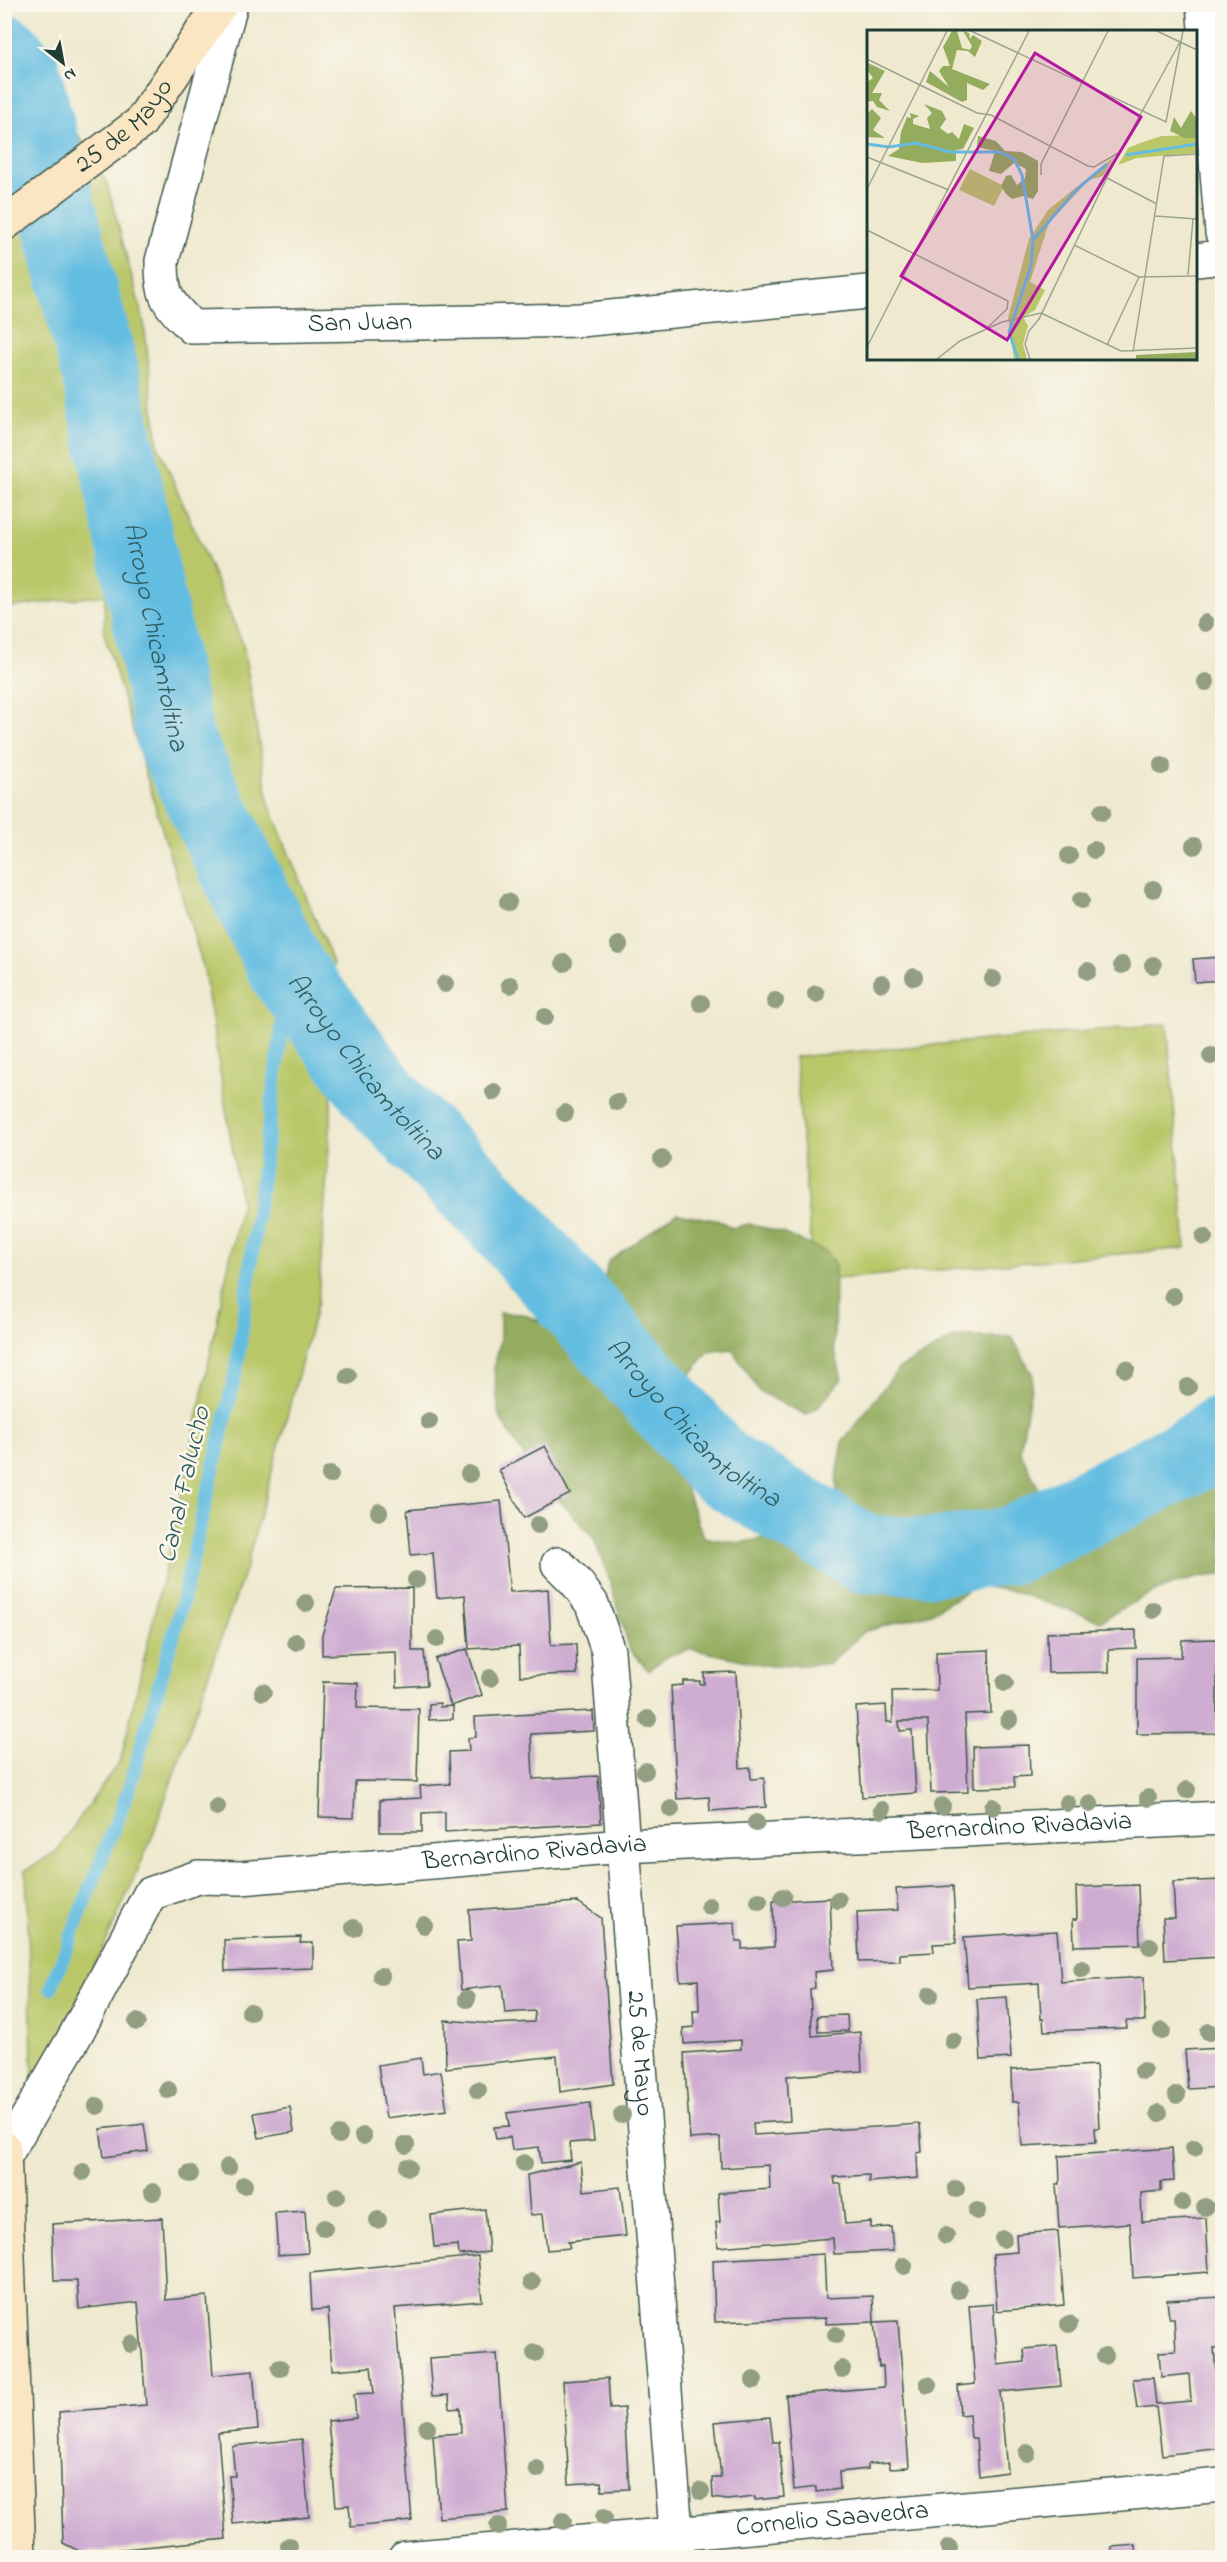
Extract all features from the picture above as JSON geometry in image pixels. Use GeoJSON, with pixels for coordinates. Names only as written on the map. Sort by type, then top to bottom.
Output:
{"type":"FeatureCollection","features":[{"type":"Feature","properties":{"kind":"street","name":"25 de Mayo"},"geometry":{"type":"LineString","coordinates":[[4,224],[108,150],[140,123],[221,4]]}},
{"type":"Feature","properties":{"kind":"street","name":"San Juan"},"geometry":{"type":"LineString","coordinates":[[231,4],[162,261],[162,285],[169,304],[192,327],[580,320],[867,292]]}},
{"type":"Feature","properties":{"kind":"street"},"geometry":{"type":"LineString","coordinates":[[1203,4],[1222,233]]}},
{"type":"Feature","properties":{"kind":"street"},"geometry":{"type":"LineString","coordinates":[[1197,260],[1222,257]]}},
{"type":"Feature","properties":{"kind":"street","name":"25 de Mayo"},"geometry":{"type":"LineString","coordinates":[[558,1563],[592,1604],[608,1651],[677,2545]]}},
{"type":"Feature","properties":{"kind":"street","name":"Bernardino Rivadavia"},"geometry":{"type":"LineString","coordinates":[[5,2156],[75,2036],[150,1894],[198,1877],[241,1878],[623,1846],[1222,1818]]}},
{"type":"Feature","properties":{"kind":"street"},"geometry":{"type":"LineString","coordinates":[[4,2148],[19,2558]]}},
{"type":"Feature","properties":{"kind":"street","name":"Cornelio Saavedra"},"geometry":{"type":"LineString","coordinates":[[405,2558],[677,2545],[1222,2485]]}},
{"type":"Feature","properties":{"kind":"green space"},"geometry":{"type":"Polygon","coordinates":[[[5,29],[66,114],[107,183],[144,323],[158,445],[243,644],[269,804],[333,963],[331,1119],[318,1301],[246,1567],[151,1840],[102,1951],[33,2088],[26,1870],[56,1852],[121,1759],[178,1512],[241,1204],[204,970],[104,633],[105,595],[5,608],[5,29]]]}},
{"type":"Feature","properties":{"kind":"green space"},"geometry":{"type":"Polygon","coordinates":[[[1167,1024],[1186,1248],[814,1281],[795,1057],[1167,1024]]]}},
{"type":"Feature","properties":{"kind":"green space"},"geometry":{"type":"Polygon","coordinates":[[[676,1213],[720,1221],[732,1228],[749,1224],[783,1233],[826,1252],[835,1264],[834,1348],[842,1379],[816,1409],[806,1415],[760,1392],[732,1349],[708,1352],[685,1381],[673,1452],[703,1537],[738,1543],[841,1525],[836,1481],[843,1441],[899,1368],[956,1337],[1012,1337],[1033,1376],[1020,1451],[1042,1495],[1066,1533],[1102,1532],[1222,1479],[1222,1575],[1205,1576],[1174,1584],[1100,1621],[1009,1590],[976,1586],[931,1613],[863,1632],[829,1664],[770,1666],[692,1649],[670,1655],[648,1670],[630,1650],[608,1575],[593,1537],[533,1471],[499,1416],[494,1369],[500,1342],[500,1313],[523,1314],[543,1323],[601,1296],[608,1262],[676,1213]]]}},
{"type":"Feature","properties":{"kind":"building"},"geometry":{"type":"Polygon","coordinates":[[[1222,957],[1222,980],[1195,982],[1193,959],[1222,957]]]}},
{"type":"Feature","properties":{"kind":"building"},"geometry":{"type":"Polygon","coordinates":[[[545,1446],[570,1494],[524,1518],[499,1470],[545,1446]]]}},
{"type":"Feature","properties":{"kind":"building"},"geometry":{"type":"Polygon","coordinates":[[[501,1501],[510,1592],[548,1589],[551,1645],[576,1644],[577,1674],[520,1676],[519,1646],[469,1649],[465,1595],[437,1598],[433,1553],[411,1555],[407,1510],[501,1501]]]}},
{"type":"Feature","properties":{"kind":"building"},"geometry":{"type":"Polygon","coordinates":[[[412,1588],[412,1651],[424,1651],[427,1685],[397,1687],[396,1652],[322,1655],[322,1635],[336,1589],[412,1588]]]}},
{"type":"Feature","properties":{"kind":"building"},"geometry":{"type":"Polygon","coordinates":[[[1136,1630],[1136,1648],[1109,1649],[1109,1672],[1048,1673],[1047,1633],[1136,1630]]]}},
{"type":"Feature","properties":{"kind":"building"},"geometry":{"type":"Polygon","coordinates":[[[1217,1639],[1217,1733],[1137,1734],[1137,1658],[1181,1657],[1182,1640],[1217,1639]]]}},
{"type":"Feature","properties":{"kind":"building"},"geometry":{"type":"Polygon","coordinates":[[[467,1649],[482,1695],[451,1706],[435,1659],[467,1649]]]}},
{"type":"Feature","properties":{"kind":"building"},"geometry":{"type":"Polygon","coordinates":[[[989,1650],[991,1713],[965,1714],[968,1792],[931,1793],[928,1721],[899,1721],[900,1731],[912,1730],[916,1793],[862,1797],[856,1707],[886,1705],[887,1722],[893,1722],[892,1691],[937,1690],[936,1652],[989,1650]]]}},
{"type":"Feature","properties":{"kind":"building"},"geometry":{"type":"Polygon","coordinates":[[[736,1672],[740,1768],[750,1767],[751,1779],[764,1778],[766,1807],[710,1811],[709,1797],[677,1799],[671,1686],[683,1685],[683,1681],[700,1681],[700,1684],[704,1684],[704,1673],[736,1672]]]}},
{"type":"Feature","properties":{"kind":"building"},"geometry":{"type":"Polygon","coordinates":[[[323,1682],[358,1683],[357,1708],[419,1709],[417,1782],[355,1781],[354,1818],[319,1817],[323,1682]]]}},
{"type":"Feature","properties":{"kind":"building"},"geometry":{"type":"Polygon","coordinates":[[[440,1703],[440,1707],[453,1706],[453,1719],[429,1720],[429,1704],[440,1703]]]}},
{"type":"Feature","properties":{"kind":"building"},"geometry":{"type":"Polygon","coordinates":[[[593,1711],[594,1731],[531,1734],[533,1779],[598,1776],[601,1823],[445,1832],[445,1812],[422,1813],[422,1832],[380,1832],[380,1800],[421,1798],[420,1786],[450,1784],[449,1752],[469,1751],[468,1738],[476,1737],[475,1717],[593,1711]]]}},
{"type":"Feature","properties":{"kind":"building"},"geometry":{"type":"Polygon","coordinates":[[[1029,1745],[1030,1776],[1014,1777],[1015,1787],[974,1788],[973,1747],[1029,1745]]]}},
{"type":"Feature","properties":{"kind":"building"},"geometry":{"type":"Polygon","coordinates":[[[1222,1880],[1222,1957],[1165,1960],[1163,1918],[1175,1918],[1173,1882],[1222,1880]]]}},
{"type":"Feature","properties":{"kind":"building"},"geometry":{"type":"Polygon","coordinates":[[[1138,1885],[1140,1944],[1074,1946],[1073,1919],[1077,1919],[1076,1887],[1138,1885]]]}},
{"type":"Feature","properties":{"kind":"building"},"geometry":{"type":"Polygon","coordinates":[[[953,1886],[956,1943],[933,1944],[934,1952],[900,1954],[900,1961],[859,1962],[857,1912],[898,1910],[896,1889],[953,1886]]]}},
{"type":"Feature","properties":{"kind":"building"},"geometry":{"type":"Polygon","coordinates":[[[830,1898],[833,1970],[814,1972],[815,1988],[810,1989],[812,2036],[860,2032],[862,2071],[787,2076],[790,2121],[753,2123],[754,2135],[920,2124],[922,2152],[917,2153],[918,2178],[869,2182],[869,2175],[834,2177],[835,2184],[841,2184],[845,2224],[871,2222],[871,2228],[891,2227],[893,2251],[834,2254],[833,2238],[718,2247],[716,2222],[720,2222],[718,2193],[770,2189],[769,2165],[721,2168],[720,2137],[690,2139],[684,2053],[741,2049],[741,2040],[684,2044],[683,2028],[694,2027],[693,2011],[699,2011],[698,1980],[680,1981],[676,1926],[735,1923],[736,1941],[742,1941],[742,1949],[774,1947],[773,1901],[830,1898]]]}},
{"type":"Feature","properties":{"kind":"building"},"geometry":{"type":"Polygon","coordinates":[[[578,1902],[601,1918],[613,2084],[560,2092],[557,2056],[446,2068],[445,2020],[494,2024],[534,2022],[535,2011],[505,2013],[502,1985],[461,1990],[457,1942],[471,1941],[469,1910],[578,1902]]]}},
{"type":"Feature","properties":{"kind":"building"},"geometry":{"type":"Polygon","coordinates":[[[1057,1931],[1061,1982],[1144,1977],[1145,2021],[1126,2021],[1127,2028],[1044,2031],[1039,1983],[968,1987],[964,1937],[1057,1931]]]}},
{"type":"Feature","properties":{"kind":"building"},"geometry":{"type":"Polygon","coordinates":[[[301,1937],[300,1943],[313,1943],[313,1968],[225,1971],[224,1940],[301,1937]]]}},
{"type":"Feature","properties":{"kind":"building"},"geometry":{"type":"Polygon","coordinates":[[[1007,1997],[1011,2058],[981,2060],[977,1999],[1007,1997]]]}},
{"type":"Feature","properties":{"kind":"building"},"geometry":{"type":"Polygon","coordinates":[[[847,2015],[848,2031],[818,2032],[817,2016],[847,2015]]]}},
{"type":"Feature","properties":{"kind":"building"},"geometry":{"type":"Polygon","coordinates":[[[1222,2048],[1222,2087],[1188,2089],[1185,2050],[1222,2048]]]}},
{"type":"Feature","properties":{"kind":"building"},"geometry":{"type":"Polygon","coordinates":[[[421,2058],[423,2074],[441,2071],[447,2110],[386,2118],[378,2065],[421,2058]]]}},
{"type":"Feature","properties":{"kind":"building"},"geometry":{"type":"Polygon","coordinates":[[[1096,2065],[1099,2128],[1095,2128],[1096,2142],[1022,2146],[1019,2102],[1012,2102],[1011,2070],[1096,2065]]]}},
{"type":"Feature","properties":{"kind":"building"},"geometry":{"type":"Polygon","coordinates":[[[590,2103],[594,2141],[569,2143],[571,2160],[541,2163],[539,2147],[512,2150],[510,2137],[496,2139],[494,2127],[509,2126],[507,2113],[590,2103]]]}},
{"type":"Feature","properties":{"kind":"building"},"geometry":{"type":"Polygon","coordinates":[[[290,2107],[294,2132],[259,2138],[254,2113],[290,2107]]]}},
{"type":"Feature","properties":{"kind":"building"},"geometry":{"type":"Polygon","coordinates":[[[144,2124],[148,2151],[104,2157],[100,2129],[144,2124]]]}},
{"type":"Feature","properties":{"kind":"building"},"geometry":{"type":"Polygon","coordinates":[[[1172,2148],[1174,2181],[1161,2182],[1161,2191],[1141,2193],[1142,2222],[1206,2218],[1209,2272],[1133,2278],[1130,2223],[1059,2228],[1056,2184],[1060,2184],[1059,2156],[1172,2148]]]}},
{"type":"Feature","properties":{"kind":"building"},"geometry":{"type":"Polygon","coordinates":[[[581,2162],[584,2191],[620,2187],[626,2236],[568,2242],[570,2248],[547,2250],[543,2214],[530,2215],[527,2175],[581,2162]]]}},
{"type":"Feature","properties":{"kind":"building"},"geometry":{"type":"Polygon","coordinates":[[[485,2209],[489,2252],[459,2255],[458,2245],[434,2247],[431,2215],[485,2209]]]}},
{"type":"Feature","properties":{"kind":"building"},"geometry":{"type":"Polygon","coordinates":[[[305,2211],[308,2253],[278,2255],[275,2213],[305,2211]]]}},
{"type":"Feature","properties":{"kind":"building"},"geometry":{"type":"Polygon","coordinates":[[[162,2218],[166,2300],[207,2296],[213,2375],[253,2371],[258,2429],[218,2433],[226,2539],[83,2553],[63,2543],[59,2412],[146,2405],[138,2302],[79,2309],[77,2281],[54,2281],[52,2224],[162,2218]]]}},
{"type":"Feature","properties":{"kind":"building"},"geometry":{"type":"Polygon","coordinates":[[[1058,2231],[1064,2305],[997,2311],[993,2254],[1017,2252],[1016,2234],[1058,2231]]]}},
{"type":"Feature","properties":{"kind":"building"},"geometry":{"type":"Polygon","coordinates":[[[824,2254],[826,2298],[873,2296],[874,2322],[826,2324],[826,2318],[715,2322],[713,2260],[824,2254]]]}},
{"type":"Feature","properties":{"kind":"building"},"geometry":{"type":"Polygon","coordinates":[[[478,2256],[482,2301],[395,2308],[412,2521],[351,2527],[349,2505],[336,2506],[328,2421],[356,2418],[354,2394],[374,2393],[371,2367],[332,2370],[328,2309],[312,2310],[310,2273],[478,2256]]]}},
{"type":"Feature","properties":{"kind":"building"},"geometry":{"type":"Polygon","coordinates":[[[1222,2297],[1222,2347],[1214,2348],[1216,2371],[1222,2371],[1222,2448],[1162,2455],[1156,2407],[1137,2409],[1133,2379],[1153,2378],[1156,2404],[1191,2401],[1189,2374],[1161,2377],[1159,2352],[1176,2351],[1174,2318],[1169,2318],[1167,2300],[1222,2297]]]}},
{"type":"Feature","properties":{"kind":"building"},"geometry":{"type":"Polygon","coordinates":[[[993,2304],[998,2365],[1025,2362],[1024,2349],[1057,2346],[1061,2386],[1000,2392],[1007,2472],[979,2476],[976,2438],[971,2438],[969,2414],[960,2415],[958,2386],[975,2384],[969,2306],[993,2304]]]}},
{"type":"Feature","properties":{"kind":"building"},"geometry":{"type":"Polygon","coordinates":[[[898,2321],[909,2467],[890,2468],[889,2462],[868,2464],[868,2469],[839,2472],[840,2489],[816,2492],[816,2487],[794,2490],[786,2395],[884,2387],[883,2366],[879,2367],[874,2322],[898,2321]]]}},
{"type":"Feature","properties":{"kind":"building"},"geometry":{"type":"Polygon","coordinates":[[[497,2354],[508,2512],[439,2518],[433,2435],[461,2433],[460,2408],[450,2409],[449,2395],[432,2396],[429,2359],[497,2354]]]}},
{"type":"Feature","properties":{"kind":"building"},"geometry":{"type":"Polygon","coordinates":[[[608,2378],[610,2409],[624,2408],[629,2489],[602,2490],[601,2482],[569,2484],[563,2381],[608,2378]]]}},
{"type":"Feature","properties":{"kind":"building"},"geometry":{"type":"Polygon","coordinates":[[[770,2417],[773,2442],[779,2442],[784,2497],[755,2500],[755,2497],[727,2500],[713,2498],[712,2478],[721,2478],[715,2422],[770,2417]]]}},
{"type":"Feature","properties":{"kind":"building"},"geometry":{"type":"Polygon","coordinates":[[[302,2439],[309,2517],[233,2524],[229,2476],[235,2476],[232,2446],[302,2439]]]}},
{"type":"Feature","properties":{"kind":"building"},"geometry":{"type":"Polygon","coordinates":[[[1136,2545],[1137,2558],[1113,2558],[1112,2547],[1136,2545]]]}},
{"type":"Feature","properties":{"kind":"waterway","name":"Arroyo Chicamtoltina"},"geometry":{"type":"LineString","coordinates":[[4,53],[22,74],[100,371],[176,742],[289,973],[385,1101],[503,1221],[720,1467],[865,1554],[933,1557],[1013,1545],[1198,1452],[1222,1434]]}},
{"type":"Feature","properties":{"kind":"waterway","name":"Canal Falucho"},"geometry":{"type":"LineString","coordinates":[[51,1988],[128,1792],[180,1612],[237,1367],[289,973]]}}]}
